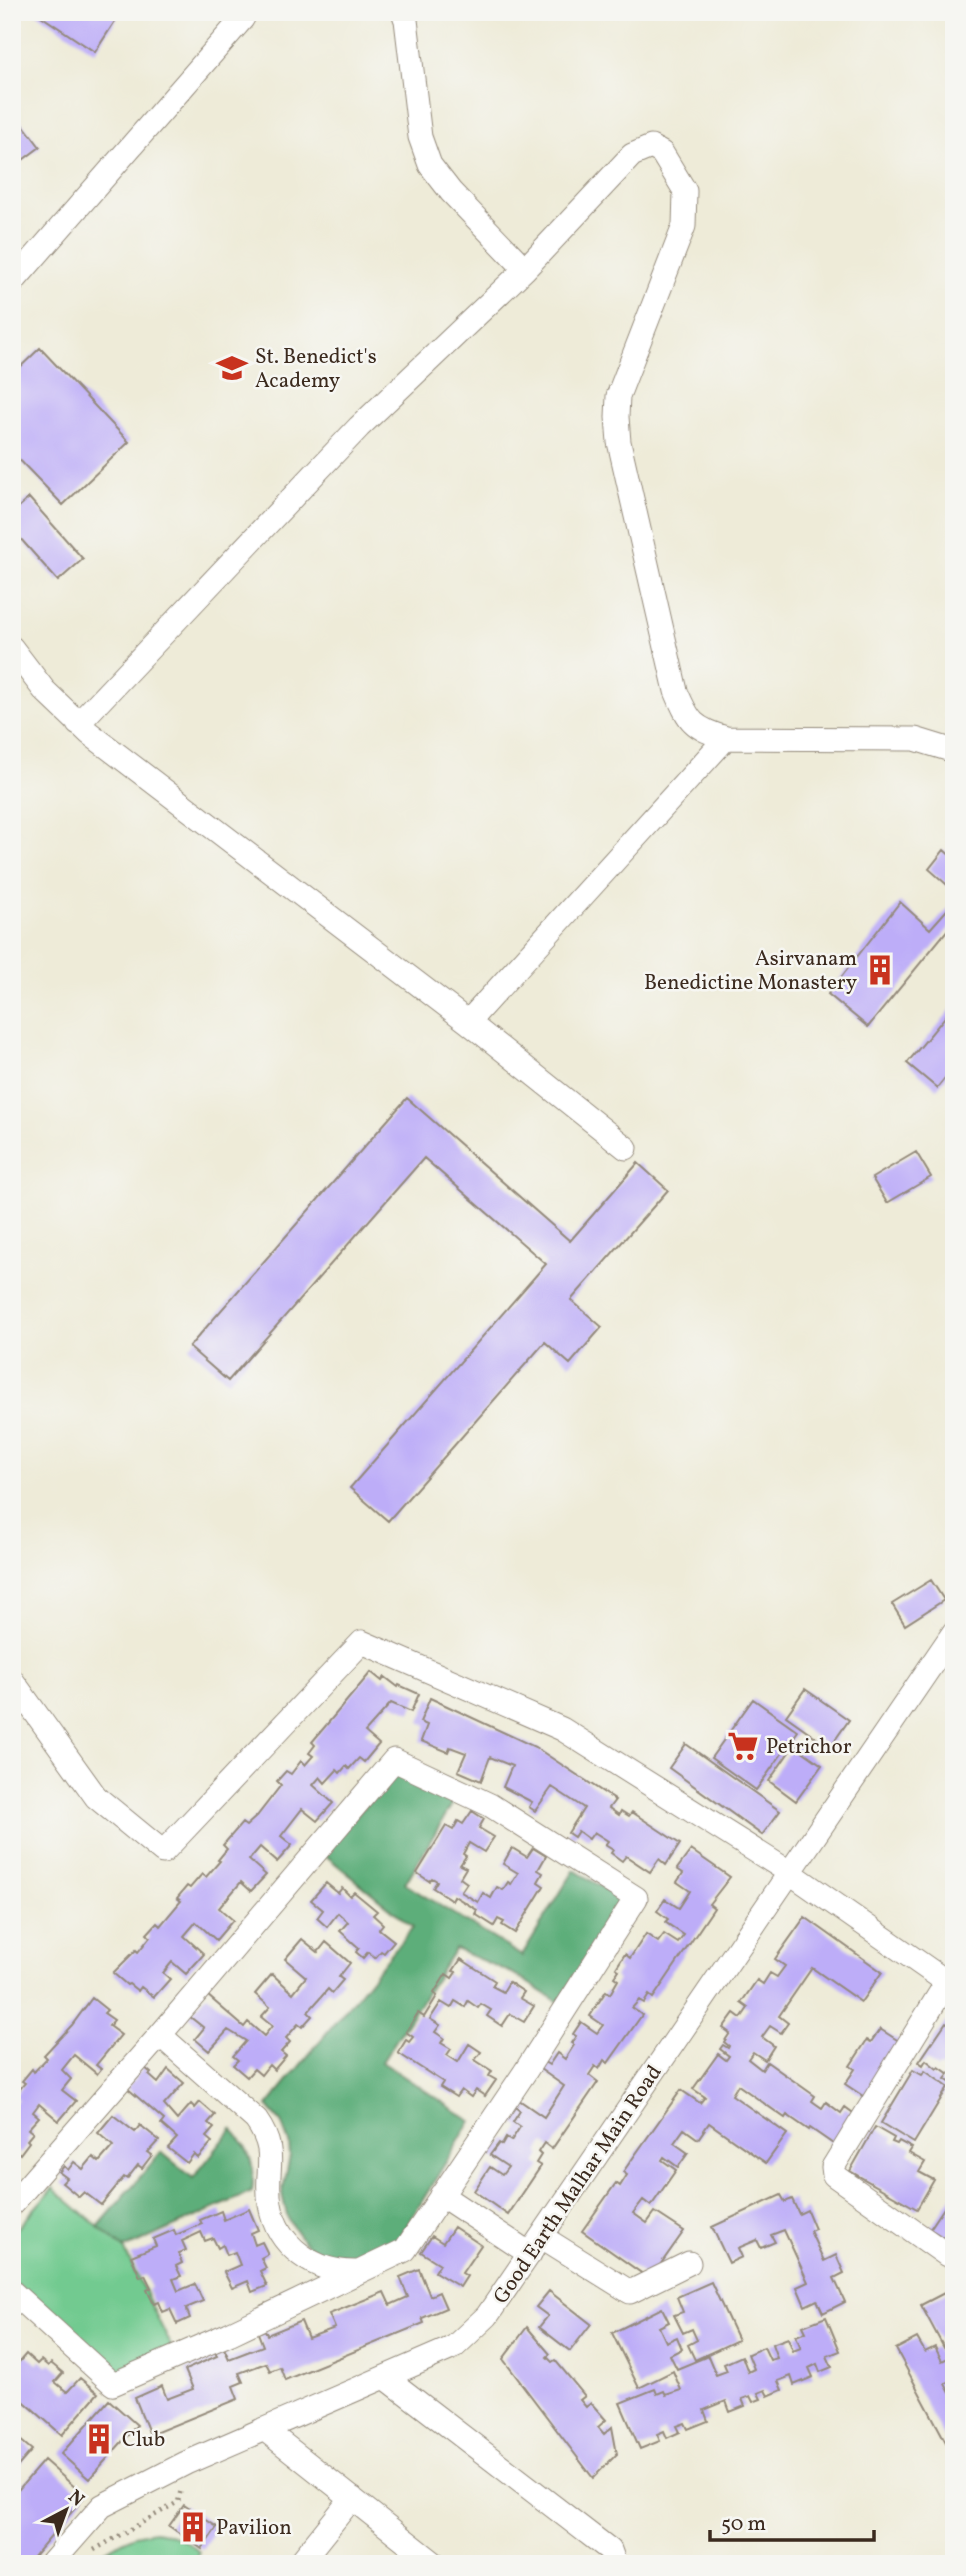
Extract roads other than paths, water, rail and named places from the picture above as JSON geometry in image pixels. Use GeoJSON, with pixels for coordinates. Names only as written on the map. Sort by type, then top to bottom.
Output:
{"type":"FeatureCollection","features":[{"type":"Feature","properties":{"kind":"street"},"geometry":{"type":"LineString","coordinates":[[12,283],[241,14]]}},
{"type":"Feature","properties":{"kind":"street"},"geometry":{"type":"LineString","coordinates":[[401,15],[420,137],[430,165],[451,192],[525,269]]}},
{"type":"Feature","properties":{"kind":"street"},"geometry":{"type":"LineString","coordinates":[[78,724],[359,427],[525,269],[632,155],[651,147],[662,153],[685,191],[684,226],[618,396],[617,417],[619,442],[676,691],[688,720],[704,732],[726,738],[915,739],[954,751]]}},
{"type":"Feature","properties":{"kind":"street"},"geometry":{"type":"LineString","coordinates":[[12,648],[44,690],[78,724],[468,1022],[626,1148]]}},
{"type":"Feature","properties":{"kind":"street"},"geometry":{"type":"LineString","coordinates":[[468,1022],[726,738]]}},
{"type":"Feature","properties":{"kind":"street","name":"Good Earth Malhar Main Road"},"geometry":{"type":"LineString","coordinates":[[51,2564],[102,2506],[186,2463],[454,2347],[487,2316],[954,1632]]}},
{"type":"Feature","properties":{"kind":"street"},"geometry":{"type":"LineString","coordinates":[[12,1680],[96,1797],[163,1852],[362,1643],[562,1729],[789,1872],[950,1984],[832,2167],[834,2175],[947,2255]]}},
{"type":"Feature","properties":{"kind":"street"},"geometry":{"type":"LineString","coordinates":[[12,2204],[394,1760],[490,1805],[636,1898],[525,2072],[405,2250],[229,2334],[113,2384],[12,2292]]}},
{"type":"Feature","properties":{"kind":"street"},"geometry":{"type":"LineString","coordinates":[[160,2035],[256,2120],[263,2130],[271,2152],[270,2206],[282,2236],[293,2249],[311,2262],[331,2270],[360,2272]]}},
{"type":"Feature","properties":{"kind":"street"},"geometry":{"type":"LineString","coordinates":[[441,2195],[630,2292],[689,2263]]}},
{"type":"Feature","properties":{"kind":"street"},"geometry":{"type":"LineString","coordinates":[[385,2377],[610,2550],[615,2564]]}},
{"type":"Feature","properties":{"kind":"street"},"geometry":{"type":"LineString","coordinates":[[264,2429],[435,2564]]}},
{"type":"Feature","properties":{"kind":"street"},"geometry":{"type":"LineString","coordinates":[[299,2564],[352,2498]]}},
{"type":"Feature","properties":{"kind":"place","name":"St. Benedict's Academy"},"geometry":{"type":"Point","coordinates":[232,368]}},
{"type":"Feature","properties":{"kind":"place","name":"Asirvanam Benedictine Monastery"},"geometry":{"type":"Point","coordinates":[880,970]}},
{"type":"Feature","properties":{"kind":"place","name":"Petrichor"},"geometry":{"type":"Point","coordinates":[743,1746]}},
{"type":"Feature","properties":{"kind":"place","name":"Club"},"geometry":{"type":"Point","coordinates":[99,2439]}},
{"type":"Feature","properties":{"kind":"place","name":"Pavilion"},"geometry":{"type":"Point","coordinates":[193,2527]}}]}
